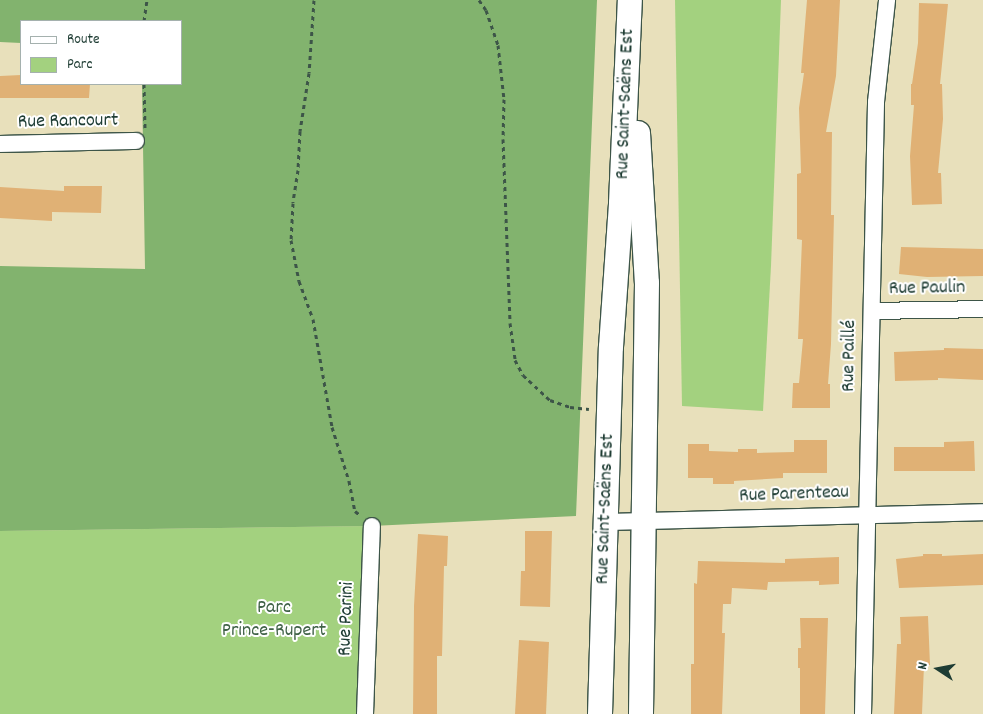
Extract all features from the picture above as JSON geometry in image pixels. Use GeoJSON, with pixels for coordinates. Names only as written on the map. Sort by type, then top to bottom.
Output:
{"type":"FeatureCollection","features":[{"type":"Feature","properties":{"kind":"main road","name":"Rue Saint-Saëns Est"},"geometry":{"type":"LineString","coordinates":[[600,714],[609,411],[630,7]]}},
{"type":"Feature","properties":{"kind":"main road","name":"Rue Saint-Saëns Est"},"geometry":{"type":"LineString","coordinates":[[630,7],[647,284],[641,714]]}},
{"type":"Feature","properties":{"kind":"street","name":"Rue Paillé"},"geometry":{"type":"LineString","coordinates":[[863,714],[876,102],[887,0]]}},
{"type":"Feature","properties":{"kind":"street","name":"Rue Rancourt"},"geometry":{"type":"LineString","coordinates":[[0,144],[136,142]]}},
{"type":"Feature","properties":{"kind":"street","name":"Rue Paulin"},"geometry":{"type":"LineString","coordinates":[[872,311],[983,309]]}},
{"type":"Feature","properties":{"kind":"street","name":"Rue Parenteau"},"geometry":{"type":"LineString","coordinates":[[606,522],[983,512]]}},
{"type":"Feature","properties":{"kind":"street","name":"Rue Parini"},"geometry":{"type":"LineString","coordinates":[[366,714],[372,526]]}},
{"type":"Feature","properties":{"kind":"path"},"geometry":{"type":"LineString","coordinates":[[144,20],[147,0]]}},
{"type":"Feature","properties":{"kind":"path"},"geometry":{"type":"LineString","coordinates":[[314,0],[308,73],[300,131],[298,170],[293,203],[291,240],[299,281],[312,319],[332,427],[355,511],[372,526]]}},
{"type":"Feature","properties":{"kind":"path"},"geometry":{"type":"LineString","coordinates":[[479,0],[486,10],[498,45],[504,99],[510,323],[515,360],[523,375],[550,400],[570,407],[609,411]]}},
{"type":"Feature","properties":{"kind":"path"},"geometry":{"type":"LineString","coordinates":[[136,142],[146,124],[144,85]]}},
{"type":"Feature","properties":{"kind":"green space"},"geometry":{"type":"Polygon","coordinates":[[[0,0],[597,0],[576,516],[372,526],[0,531],[0,266],[145,269],[142,85],[182,85],[182,20],[20,20],[20,43],[0,42],[0,0]]]}},
{"type":"Feature","properties":{"kind":"green space"},"geometry":{"type":"Polygon","coordinates":[[[675,0],[781,0],[771,266],[763,411],[682,406],[675,0]]]}},
{"type":"Feature","properties":{"kind":"green space","name":"Parc Prince-Rupert"},"geometry":{"type":"Polygon","coordinates":[[[372,526],[365,714],[0,714],[0,531],[372,526]]]}},
{"type":"Feature","properties":{"kind":"building"},"geometry":{"type":"Polygon","coordinates":[[[807,0],[840,0],[836,76],[826,132],[832,132],[831,215],[834,215],[831,344],[828,384],[830,384],[830,408],[792,408],[793,383],[799,383],[803,339],[798,339],[802,240],[797,239],[797,174],[801,173],[799,108],[804,73],[801,73],[807,0]]]}},
{"type":"Feature","properties":{"kind":"building"},"geometry":{"type":"Polygon","coordinates":[[[919,3],[948,4],[940,84],[942,84],[943,119],[938,173],[941,173],[942,204],[912,205],[910,156],[914,105],[911,105],[911,84],[918,43],[919,3]]]}},
{"type":"Feature","properties":{"kind":"building"},"geometry":{"type":"Polygon","coordinates":[[[20,75],[20,85],[90,85],[89,98],[0,98],[0,76],[20,75]]]}},
{"type":"Feature","properties":{"kind":"building"},"geometry":{"type":"Polygon","coordinates":[[[64,186],[102,186],[101,213],[52,212],[52,221],[0,218],[0,187],[64,191],[64,186]]]}},
{"type":"Feature","properties":{"kind":"building"},"geometry":{"type":"Polygon","coordinates":[[[901,247],[983,249],[983,276],[927,277],[899,274],[901,247]]]}},
{"type":"Feature","properties":{"kind":"building"},"geometry":{"type":"Polygon","coordinates":[[[944,348],[983,349],[983,380],[938,378],[938,380],[895,381],[894,352],[944,350],[944,348]]]}},
{"type":"Feature","properties":{"kind":"building"},"geometry":{"type":"Polygon","coordinates":[[[794,440],[827,440],[827,473],[783,473],[783,478],[734,481],[734,484],[713,484],[713,478],[688,478],[688,444],[709,444],[709,451],[738,452],[738,449],[757,449],[757,453],[794,452],[794,440]]]}},
{"type":"Feature","properties":{"kind":"building"},"geometry":{"type":"Polygon","coordinates":[[[974,441],[975,471],[894,471],[894,447],[944,447],[944,442],[974,441]]]}},
{"type":"Feature","properties":{"kind":"building"},"geometry":{"type":"Polygon","coordinates":[[[525,531],[552,531],[550,607],[520,606],[521,571],[525,571],[525,531]]]}},
{"type":"Feature","properties":{"kind":"building"},"geometry":{"type":"Polygon","coordinates":[[[418,534],[448,536],[447,566],[444,566],[442,656],[437,656],[437,714],[413,714],[414,606],[418,534]]]}},
{"type":"Feature","properties":{"kind":"building"},"geometry":{"type":"Polygon","coordinates":[[[923,554],[942,554],[942,556],[983,554],[983,585],[899,588],[896,559],[923,556],[923,554]]]}},
{"type":"Feature","properties":{"kind":"building"},"geometry":{"type":"Polygon","coordinates":[[[839,557],[839,584],[819,585],[819,581],[768,582],[767,590],[732,588],[731,604],[723,604],[722,633],[725,633],[722,714],[691,714],[691,664],[694,664],[694,583],[697,584],[698,561],[785,563],[785,559],[839,557]]]}},
{"type":"Feature","properties":{"kind":"building"},"geometry":{"type":"Polygon","coordinates":[[[928,616],[930,665],[924,665],[922,714],[894,714],[897,644],[901,644],[900,617],[928,616]]]}},
{"type":"Feature","properties":{"kind":"building"},"geometry":{"type":"Polygon","coordinates":[[[800,618],[828,618],[825,714],[800,714],[798,648],[801,648],[800,618]]]}},
{"type":"Feature","properties":{"kind":"building"},"geometry":{"type":"Polygon","coordinates":[[[519,640],[549,642],[546,714],[515,714],[519,640]]]}}]}
